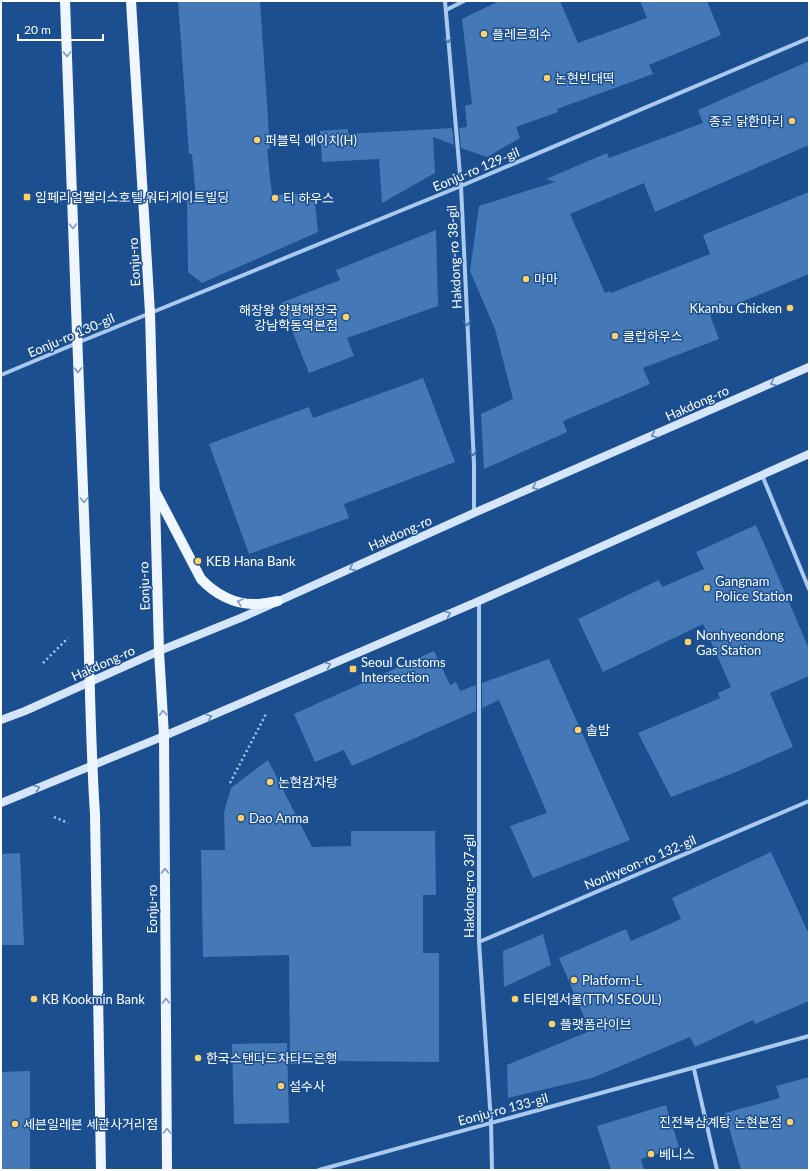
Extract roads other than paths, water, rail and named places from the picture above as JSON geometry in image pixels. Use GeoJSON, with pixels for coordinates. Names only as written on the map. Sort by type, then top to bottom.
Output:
{"type":"FeatureCollection","features":[{"type":"Feature","properties":{"kind":"main road"},"geometry":{"type":"LineString","coordinates":[[65,1],[95,814],[101,1170]]}},
{"type":"Feature","properties":{"kind":"main road","name":"Eonju-ro"},"geometry":{"type":"LineString","coordinates":[[131,1],[150,314],[159,651],[164,736],[167,1170]]}},
{"type":"Feature","properties":{"kind":"main road","name":"Hakdong-ro"},"geometry":{"type":"LineString","coordinates":[[1,720],[25,711],[159,651],[243,617],[474,513],[809,367]]}},
{"type":"Feature","properties":{"kind":"main road"},"geometry":{"type":"LineString","coordinates":[[1,803],[164,736],[479,601],[809,454]]}},
{"type":"Feature","properties":{"kind":"main road"},"geometry":{"type":"LineString","coordinates":[[154,490],[201,579],[209,587],[226,598],[246,604],[278,601]]}},
{"type":"Feature","properties":{"kind":"street","name":"Hakdong-ro 38-gil"},"geometry":{"type":"LineString","coordinates":[[445,1],[461,186],[473,456],[474,513]]}},
{"type":"Feature","properties":{"kind":"street"},"geometry":{"type":"LineString","coordinates":[[446,10],[464,1]]}},
{"type":"Feature","properties":{"kind":"street","name":"Eonju-ro 129-gil"},"geometry":{"type":"LineString","coordinates":[[150,314],[461,186],[809,38]]}},
{"type":"Feature","properties":{"kind":"street","name":"Eonju-ro 130-gil"},"geometry":{"type":"LineString","coordinates":[[1,375],[150,314]]}},
{"type":"Feature","properties":{"kind":"street"},"geometry":{"type":"LineString","coordinates":[[762,475],[809,589]]}},
{"type":"Feature","properties":{"kind":"street","name":"Hakdong-ro 37-gil"},"geometry":{"type":"LineString","coordinates":[[479,601],[480,942],[491,1122],[492,1170]]}},
{"type":"Feature","properties":{"kind":"street","name":"Nonhyeon-ro 132-gil"},"geometry":{"type":"LineString","coordinates":[[480,942],[809,801]]}},
{"type":"Feature","properties":{"kind":"street","name":"Eonju-ro 133-gil"},"geometry":{"type":"LineString","coordinates":[[319,1170],[491,1122],[694,1069],[809,1036]]}},
{"type":"Feature","properties":{"kind":"street"},"geometry":{"type":"LineString","coordinates":[[694,1069],[717,1170]]}},
{"type":"Feature","properties":{"kind":"place","name":"플레르희수"},"geometry":{"type":"Point","coordinates":[484,34]}},
{"type":"Feature","properties":{"kind":"place","name":"논현빈대떡"},"geometry":{"type":"Point","coordinates":[547,78]}},
{"type":"Feature","properties":{"kind":"place","name":"종로 닭한마리"},"geometry":{"type":"Point","coordinates":[792,121]}},
{"type":"Feature","properties":{"kind":"place","name":"퍼블릭 에이치(H)"},"geometry":{"type":"Point","coordinates":[257,140]}},
{"type":"Feature","properties":{"kind":"place","name":"임페리얼팰리스호텔.워터게이트빌딩"},"geometry":{"type":"Point","coordinates":[27,197]}},
{"type":"Feature","properties":{"kind":"place","name":"티 하우스"},"geometry":{"type":"Point","coordinates":[275,198]}},
{"type":"Feature","properties":{"kind":"place","name":"마마"},"geometry":{"type":"Point","coordinates":[526,279]}},
{"type":"Feature","properties":{"kind":"place","name":"Kkanbu Chicken"},"geometry":{"type":"Point","coordinates":[790,308]}},
{"type":"Feature","properties":{"kind":"place","name":"해장왕 양평해장국 강남학동역본점"},"geometry":{"type":"Point","coordinates":[346,317]}},
{"type":"Feature","properties":{"kind":"place","name":"클럽하우스"},"geometry":{"type":"Point","coordinates":[615,336]}},
{"type":"Feature","properties":{"kind":"place","name":"KEB Hana Bank"},"geometry":{"type":"Point","coordinates":[198,561]}},
{"type":"Feature","properties":{"kind":"place","name":"Gangnam Police Station"},"geometry":{"type":"Point","coordinates":[707,588]}},
{"type":"Feature","properties":{"kind":"place","name":"Nonhyeondong Gas Station"},"geometry":{"type":"Point","coordinates":[688,642]}},
{"type":"Feature","properties":{"kind":"place","name":"Seoul Customs Intersection"},"geometry":{"type":"Point","coordinates":[353,669]}},
{"type":"Feature","properties":{"kind":"place","name":"솔밤"},"geometry":{"type":"Point","coordinates":[578,730]}},
{"type":"Feature","properties":{"kind":"place","name":"논현감자탕"},"geometry":{"type":"Point","coordinates":[270,782]}},
{"type":"Feature","properties":{"kind":"place","name":"Dao Anma"},"geometry":{"type":"Point","coordinates":[241,818]}},
{"type":"Feature","properties":{"kind":"place","name":"Platform-L"},"geometry":{"type":"Point","coordinates":[574,980]}},
{"type":"Feature","properties":{"kind":"place","name":"KB Kookmin Bank"},"geometry":{"type":"Point","coordinates":[34,999]}},
{"type":"Feature","properties":{"kind":"place","name":"티티엠서울(TTM SEOUL)"},"geometry":{"type":"Point","coordinates":[515,999]}},
{"type":"Feature","properties":{"kind":"place","name":"플랫폼라이브"},"geometry":{"type":"Point","coordinates":[552,1024]}},
{"type":"Feature","properties":{"kind":"place","name":"한국스탠다드차타드은행"},"geometry":{"type":"Point","coordinates":[198,1058]}},
{"type":"Feature","properties":{"kind":"place","name":"설수사"},"geometry":{"type":"Point","coordinates":[281,1086]}},
{"type":"Feature","properties":{"kind":"place","name":"진전복삼계탕 논현본점"},"geometry":{"type":"Point","coordinates":[790,1122]}},
{"type":"Feature","properties":{"kind":"place","name":"세븐일레븐 세관사거리점"},"geometry":{"type":"Point","coordinates":[15,1124]}},
{"type":"Feature","properties":{"kind":"place","name":"베니스"},"geometry":{"type":"Point","coordinates":[651,1154]}}]}
